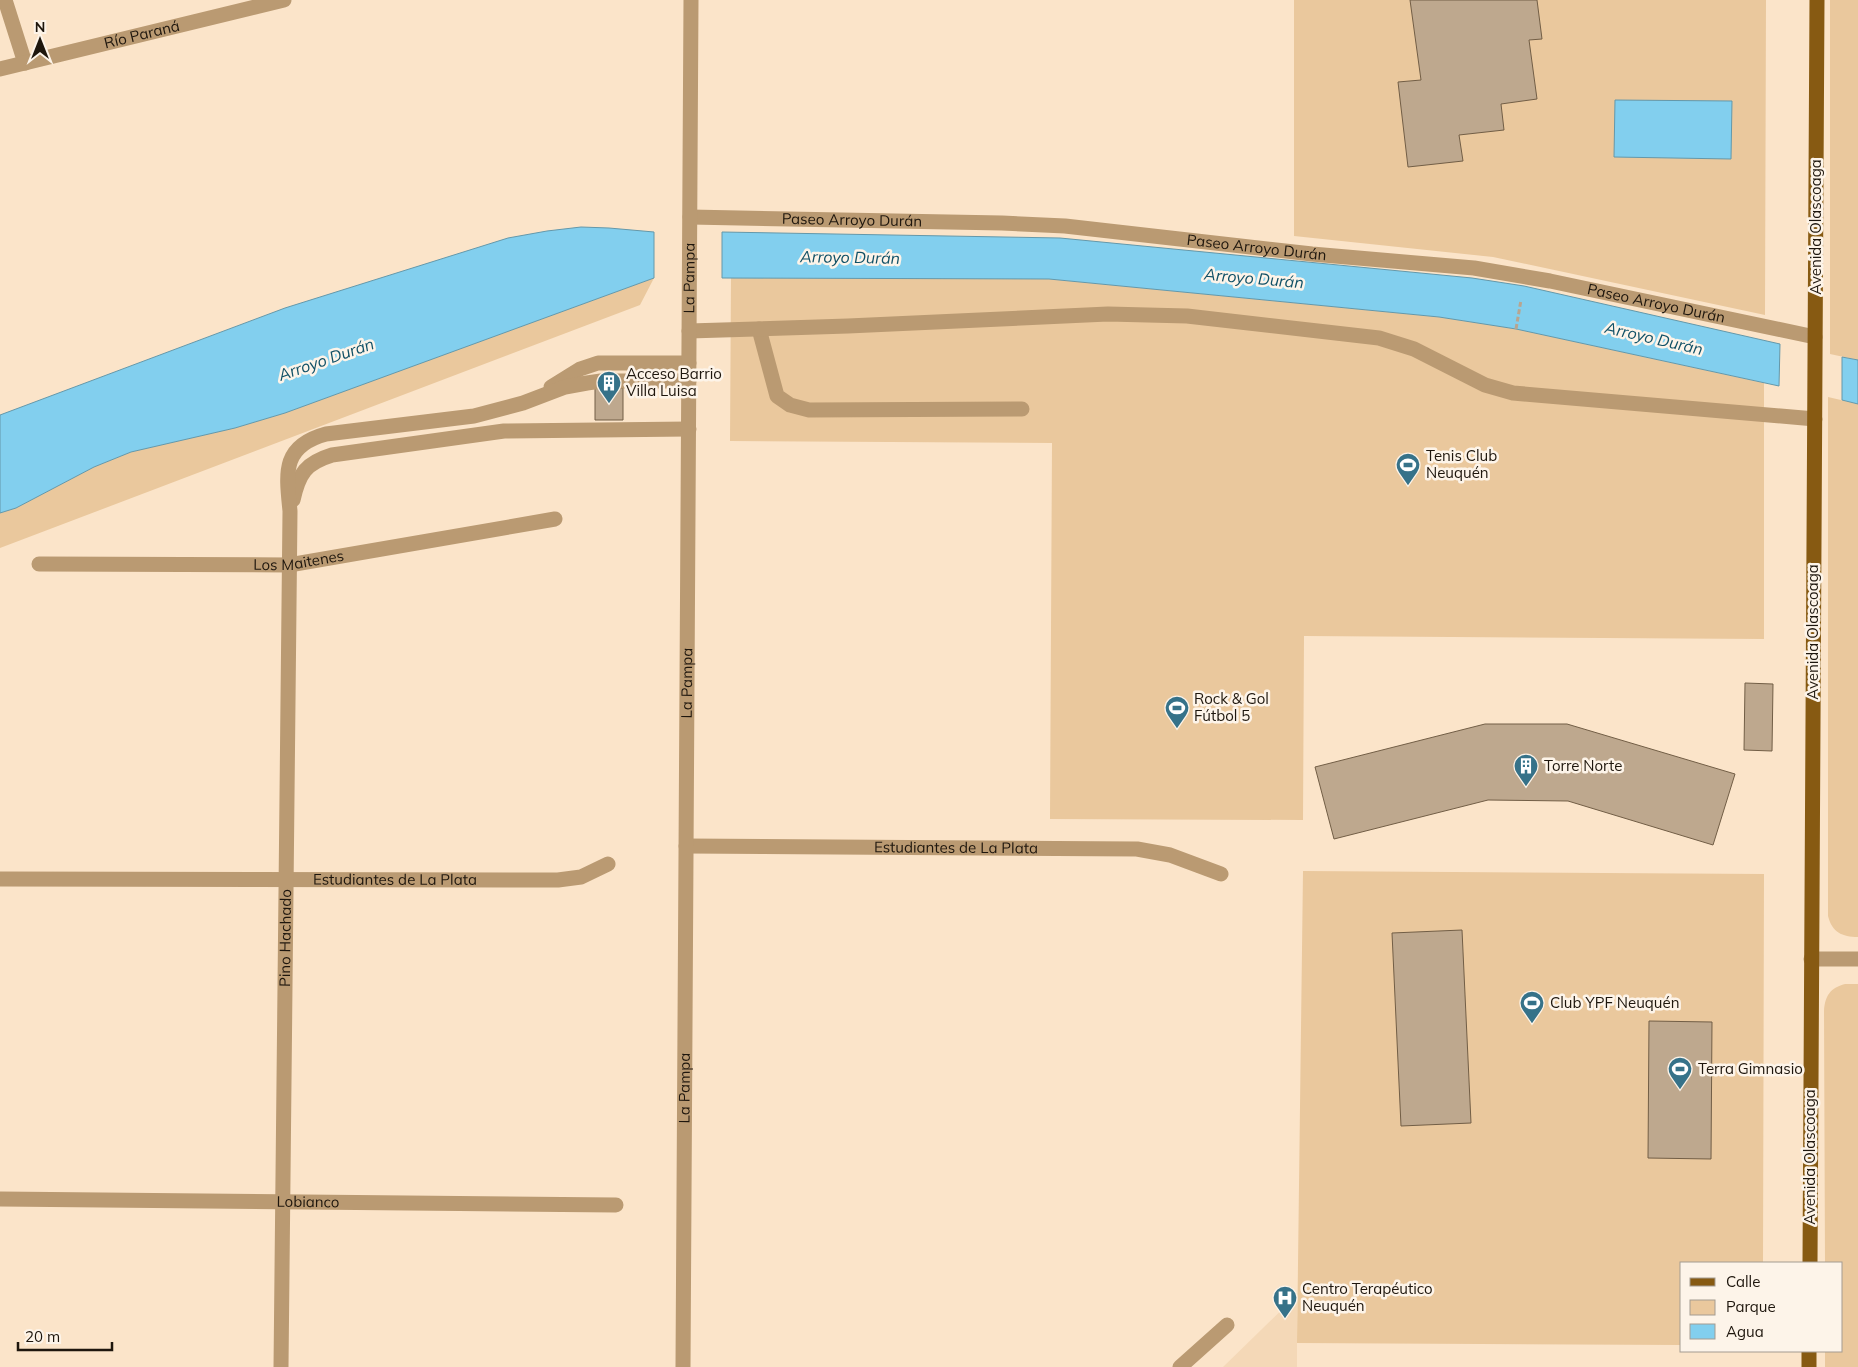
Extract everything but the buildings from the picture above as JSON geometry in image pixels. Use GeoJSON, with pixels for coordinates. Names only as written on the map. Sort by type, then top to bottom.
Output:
{"type":"FeatureCollection","features":[{"type":"Feature","properties":{"kind":"main road","name":"Avenida Olascoaga"},"geometry":{"type":"LineString","coordinates":[[1810,1262],[1817,0]]}},
{"type":"Feature","properties":{"kind":"main road"},"geometry":{"type":"LineString","coordinates":[[1809,1352],[1809,1367]]}},
{"type":"Feature","properties":{"kind":"street"},"geometry":{"type":"LineString","coordinates":[[5,0],[25,63]]}},
{"type":"Feature","properties":{"kind":"street","name":"Río Paraná"},"geometry":{"type":"LineString","coordinates":[[0,70],[237,6],[284,0]]}},
{"type":"Feature","properties":{"kind":"street","name":"La Pampa"},"geometry":{"type":"LineString","coordinates":[[683,1367],[691,0]]}},
{"type":"Feature","properties":{"kind":"street","name":"Paseo Arroyo Durán"},"geometry":{"type":"LineString","coordinates":[[690,217],[1057,226],[1328,255],[1474,268],[1550,281],[1815,337]]}},
{"type":"Feature","properties":{"kind":"street"},"geometry":{"type":"LineString","coordinates":[[689,331],[1108,314],[1187,316],[1379,338],[1414,349],[1485,385],[1513,393],[1815,419]]}},
{"type":"Feature","properties":{"kind":"street"},"geometry":{"type":"LineString","coordinates":[[759,329],[777,396],[790,405],[809,410],[1022,409]]}},
{"type":"Feature","properties":{"kind":"street"},"geometry":{"type":"LineString","coordinates":[[537,397],[584,367],[607,362],[689,363]]}},
{"type":"Feature","properties":{"kind":"street"},"geometry":{"type":"LineString","coordinates":[[290,511],[288,467],[294,452],[307,441],[326,434],[474,416],[506,408],[576,385],[601,381],[689,381]]}},
{"type":"Feature","properties":{"kind":"street"},"geometry":{"type":"LineString","coordinates":[[290,511],[295,490],[302,474],[314,462],[332,455],[504,431],[689,429]]}},
{"type":"Feature","properties":{"kind":"street","name":"Pino Hachado"},"geometry":{"type":"LineString","coordinates":[[281,1367],[290,511]]}},
{"type":"Feature","properties":{"kind":"street","name":"Los Maitenes"},"geometry":{"type":"LineString","coordinates":[[39,564],[289,565],[555,519]]}},
{"type":"Feature","properties":{"kind":"street","name":"Estudiantes de La Plata"},"geometry":{"type":"LineString","coordinates":[[686,846],[1137,849],[1170,855],[1221,874]]}},
{"type":"Feature","properties":{"kind":"street","name":"Estudiantes de La Plata"},"geometry":{"type":"LineString","coordinates":[[0,879],[558,880],[581,877],[608,864]]}},
{"type":"Feature","properties":{"kind":"street"},"geometry":{"type":"LineString","coordinates":[[1811,959],[1858,960]]}},
{"type":"Feature","properties":{"kind":"street","name":"Lobianco"},"geometry":{"type":"LineString","coordinates":[[0,1200],[616,1205]]}},
{"type":"Feature","properties":{"kind":"street"},"geometry":{"type":"LineString","coordinates":[[1180,1367],[1227,1325]]}},
{"type":"Feature","properties":{"kind":"path"},"geometry":{"type":"LineString","coordinates":[[1516,329],[1522,295]]}},
{"type":"Feature","properties":{"kind":"shaded area","name":"Centro Terapéutico Neuquén"},"geometry":{"type":"Polygon","coordinates":[[[1297,1295],[1297,1367],[1223,1367],[1297,1295]]]}},
{"type":"Feature","properties":{"kind":"green space"},"geometry":{"type":"Polygon","coordinates":[[[1294,0],[1766,0],[1765,315],[1493,257],[1294,236],[1294,0]]]}},
{"type":"Feature","properties":{"kind":"green space"},"geometry":{"type":"Polygon","coordinates":[[[1830,0],[1858,0],[1858,360],[1830,354],[1830,0]]]}},
{"type":"Feature","properties":{"kind":"green space"},"geometry":{"type":"Polygon","coordinates":[[[654,278],[640,305],[0,548],[0,513],[16,508],[94,467],[131,452],[235,428],[285,413],[654,278]]]}},
{"type":"Feature","properties":{"kind":"green space","name":"Tenis Club Neuquén"},"geometry":{"type":"Polygon","coordinates":[[[731,278],[1049,279],[1439,317],[1516,329],[1764,383],[1764,639],[1304,636],[1303,820],[1050,819],[1052,443],[730,441],[731,278]]]}},
{"type":"Feature","properties":{"kind":"green space"},"geometry":{"type":"Polygon","coordinates":[[[1828,397],[1858,404],[1858,937],[1838,933],[1832,926],[1828,916],[1828,397]]]}},
{"type":"Feature","properties":{"kind":"green space","name":"Club YPF Neuquén"},"geometry":{"type":"Polygon","coordinates":[[[1303,871],[1764,874],[1763,1262],[1680,1262],[1680,1345],[1297,1343],[1303,871]]]}},
{"type":"Feature","properties":{"kind":"green space"},"geometry":{"type":"Polygon","coordinates":[[[1845,984],[1858,984],[1858,1367],[1825,1367],[1825,1352],[1843,1352],[1843,1262],[1825,1262],[1824,1011],[1829,993],[1845,984]]]}},
{"type":"Feature","properties":{"kind":"water"},"geometry":{"type":"Polygon","coordinates":[[[1615,100],[1732,101],[1731,159],[1614,157],[1615,100]]]}},
{"type":"Feature","properties":{"kind":"water","name":"Arroyo Durán"},"geometry":{"type":"Polygon","coordinates":[[[581,227],[654,232],[654,278],[285,413],[235,428],[131,452],[94,467],[16,508],[0,513],[0,415],[285,308],[508,238],[581,227]]]}},
{"type":"Feature","properties":{"kind":"water","name":"Arroyo Durán"},"geometry":{"type":"Polygon","coordinates":[[[722,232],[1060,238],[1472,278],[1524,286],[1780,344],[1779,386],[1516,329],[1439,317],[1049,279],[722,278],[722,232]]]}},
{"type":"Feature","properties":{"kind":"water"},"geometry":{"type":"Polygon","coordinates":[[[1842,357],[1858,360],[1858,404],[1842,400],[1842,357]]]}},
{"type":"Feature","properties":{"kind":"place","name":"Acceso Barrio Villa Luisa"},"geometry":{"type":"Point","coordinates":[609,404]}},
{"type":"Feature","properties":{"kind":"place","name":"Tenis Club Neuquén"},"geometry":{"type":"Point","coordinates":[1408,486]}},
{"type":"Feature","properties":{"kind":"place","name":"Rock & Gol Fútbol 5"},"geometry":{"type":"Point","coordinates":[1177,729]}},
{"type":"Feature","properties":{"kind":"place","name":"Torre Norte"},"geometry":{"type":"Point","coordinates":[1526,787]}},
{"type":"Feature","properties":{"kind":"place","name":"Club YPF Neuquén"},"geometry":{"type":"Point","coordinates":[1532,1024]}},
{"type":"Feature","properties":{"kind":"place","name":"Terra Gimnasio"},"geometry":{"type":"Point","coordinates":[1680,1090]}},
{"type":"Feature","properties":{"kind":"place","name":"Centro Terapéutico Neuquén"},"geometry":{"type":"Point","coordinates":[1285,1319]}}]}
